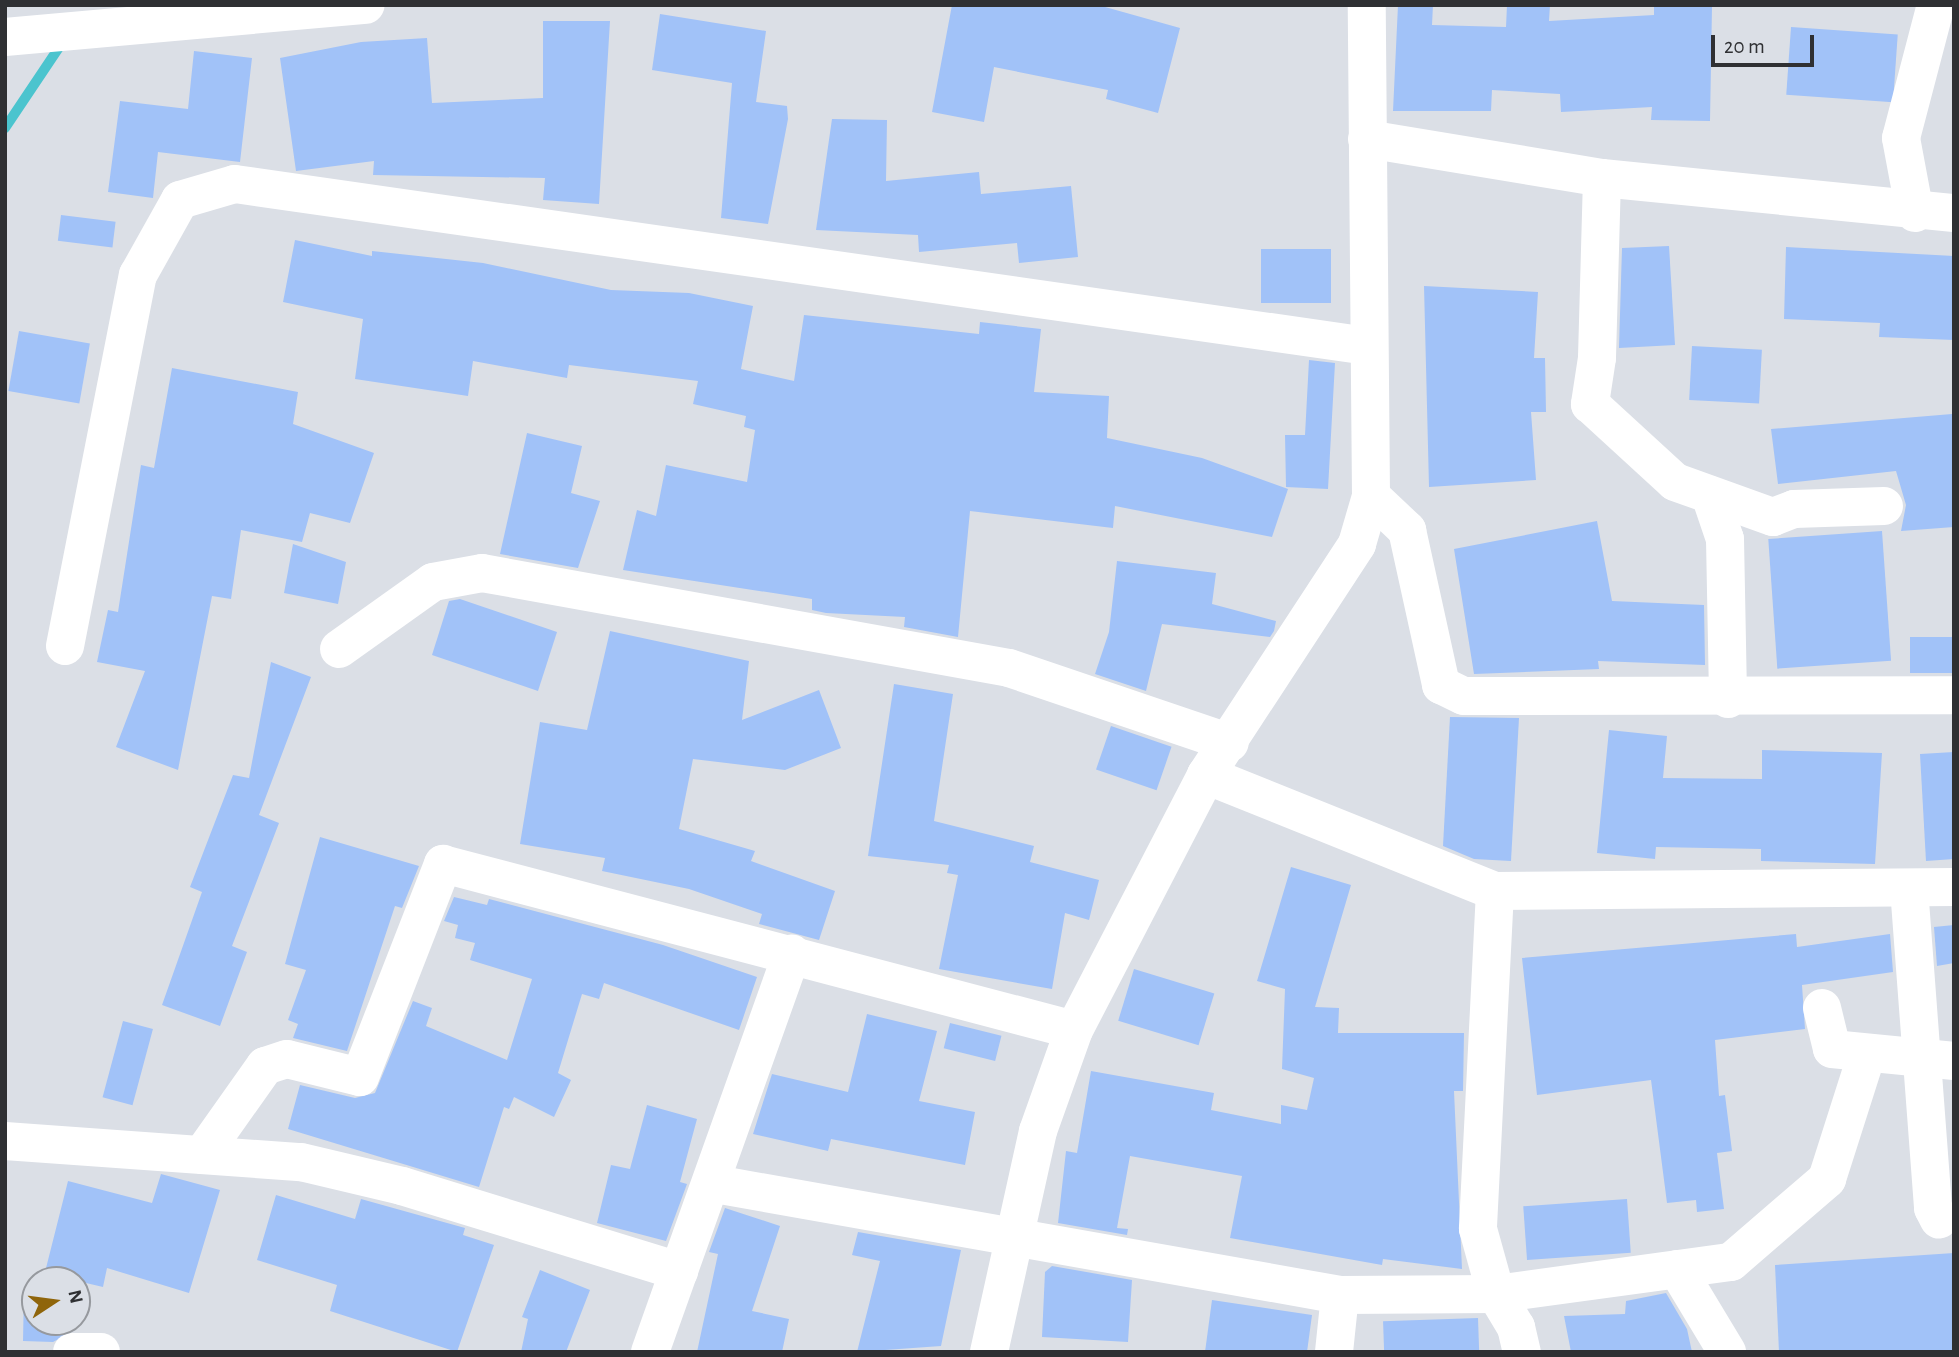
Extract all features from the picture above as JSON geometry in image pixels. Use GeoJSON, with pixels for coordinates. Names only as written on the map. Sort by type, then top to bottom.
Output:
{"type":"FeatureCollection","features":[{"type":"Feature","properties":{"kind":"street"},"geometry":{"type":"LineString","coordinates":[[5,37],[171,16],[366,5]]}},
{"type":"Feature","properties":{"kind":"street"},"geometry":{"type":"LineString","coordinates":[[989,1352],[1038,1131],[1074,1030],[1206,775],[1230,743],[1357,544],[1371,496],[1367,346],[1367,5]]}},
{"type":"Feature","properties":{"kind":"street"},"geometry":{"type":"LineString","coordinates":[[1915,213],[1901,138],[1936,5]]}},
{"type":"Feature","properties":{"kind":"street"},"geometry":{"type":"LineString","coordinates":[[1367,139],[1602,178],[1915,213],[1954,213]]}},
{"type":"Feature","properties":{"kind":"street"},"geometry":{"type":"LineString","coordinates":[[1602,178],[1597,358],[1590,404],[1675,482],[1773,517],[1794,509],[1884,506]]}},
{"type":"Feature","properties":{"kind":"street"},"geometry":{"type":"LineString","coordinates":[[65,646],[138,275],[180,201],[235,184],[1367,346]]}},
{"type":"Feature","properties":{"kind":"street"},"geometry":{"type":"LineString","coordinates":[[1710,495],[1725,539],[1728,699]]}},
{"type":"Feature","properties":{"kind":"street"},"geometry":{"type":"LineString","coordinates":[[1371,496],[1407,530],[1441,685],[1464,696],[1728,699],[1954,695]]}},
{"type":"Feature","properties":{"kind":"street"},"geometry":{"type":"LineString","coordinates":[[339,649],[433,582],[482,573],[1009,667],[1230,743]]}},
{"type":"Feature","properties":{"kind":"street"},"geometry":{"type":"LineString","coordinates":[[1206,775],[1495,891],[1954,887]]}},
{"type":"Feature","properties":{"kind":"street"},"geometry":{"type":"LineString","coordinates":[[202,1154],[265,1066],[287,1059],[359,1077],[443,864],[1074,1030]]}},
{"type":"Feature","properties":{"kind":"street"},"geometry":{"type":"LineString","coordinates":[[1909,888],[1938,1061],[1933,1208],[1939,1220]]}},
{"type":"Feature","properties":{"kind":"street"},"geometry":{"type":"LineString","coordinates":[[1495,891],[1478,1229],[1496,1294],[1522,1352]]}},
{"type":"Feature","properties":{"kind":"street"},"geometry":{"type":"LineString","coordinates":[[650,1352],[699,1205],[715,1184],[792,954]]}},
{"type":"Feature","properties":{"kind":"street"},"geometry":{"type":"LineString","coordinates":[[1822,1008],[1832,1049],[1866,1057],[1938,1061]]}},
{"type":"Feature","properties":{"kind":"street"},"geometry":{"type":"LineString","coordinates":[[715,1184],[1340,1295],[1496,1294],[1731,1262],[1827,1179],[1866,1057]]}},
{"type":"Feature","properties":{"kind":"street"},"geometry":{"type":"LineString","coordinates":[[5,1141],[301,1163],[402,1186],[679,1271]]}},
{"type":"Feature","properties":{"kind":"street"},"geometry":{"type":"LineString","coordinates":[[1677,1269],[1727,1352]]}},
{"type":"Feature","properties":{"kind":"street"},"geometry":{"type":"LineString","coordinates":[[1334,1352],[1340,1295]]}},
{"type":"Feature","properties":{"kind":"street"},"geometry":{"type":"LineString","coordinates":[[72,1352],[101,1352]]}},
{"type":"Feature","properties":{"kind":"building"},"geometry":{"type":"Polygon","coordinates":[[[952,5],[1098,5],[1180,28],[1158,113],[1106,99],[1108,90],[994,67],[984,122],[932,112],[952,5]]]}},
{"type":"Feature","properties":{"kind":"building"},"geometry":{"type":"Polygon","coordinates":[[[1398,5],[1433,5],[1432,25],[1506,27],[1507,5],[1550,5],[1549,21],[1654,15],[1654,6],[1712,7],[1710,121],[1651,120],[1652,107],[1561,112],[1560,94],[1492,90],[1491,111],[1393,111],[1398,5]]]}},
{"type":"Feature","properties":{"kind":"building"},"geometry":{"type":"Polygon","coordinates":[[[660,14],[766,31],[756,102],[787,106],[788,119],[768,224],[721,218],[732,83],[652,70],[660,14]]]}},
{"type":"Feature","properties":{"kind":"building"},"geometry":{"type":"Polygon","coordinates":[[[543,21],[610,21],[599,204],[543,200],[545,178],[373,175],[374,161],[296,171],[280,58],[361,42],[427,38],[432,103],[543,98],[543,21]]]}},
{"type":"Feature","properties":{"kind":"building"},"geometry":{"type":"Polygon","coordinates":[[[1791,27],[1898,34],[1893,102],[1786,95],[1791,27]]]}},
{"type":"Feature","properties":{"kind":"building"},"geometry":{"type":"Polygon","coordinates":[[[194,51],[252,58],[240,162],[158,152],[153,198],[108,192],[120,101],[188,109],[194,51]]]}},
{"type":"Feature","properties":{"kind":"building"},"geometry":{"type":"Polygon","coordinates":[[[832,119],[887,120],[886,181],[979,172],[981,194],[1071,186],[1078,257],[1019,263],[1017,243],[919,252],[918,235],[816,230],[832,119]]]}},
{"type":"Feature","properties":{"kind":"building"},"geometry":{"type":"Polygon","coordinates":[[[61,215],[116,222],[112,248],[58,241],[61,215]]]}},
{"type":"Feature","properties":{"kind":"building"},"geometry":{"type":"Polygon","coordinates":[[[295,240],[372,256],[372,251],[483,263],[611,290],[689,293],[753,306],[741,369],[794,381],[804,315],[979,334],[980,322],[1041,329],[1034,392],[1109,396],[1107,438],[1202,458],[1288,489],[1272,537],[1115,506],[1113,528],[970,511],[958,637],[904,627],[905,617],[826,613],[812,610],[812,599],[623,570],[637,510],[656,516],[666,465],[747,482],[755,430],[744,427],[746,416],[693,404],[698,381],[569,365],[567,378],[473,361],[468,396],[355,379],[363,319],[283,302],[295,240]]]}},
{"type":"Feature","properties":{"kind":"building"},"geometry":{"type":"Polygon","coordinates":[[[1669,246],[1675,345],[1619,348],[1622,248],[1669,246]]]}},
{"type":"Feature","properties":{"kind":"building"},"geometry":{"type":"Polygon","coordinates":[[[1786,247],[1954,256],[1954,340],[1879,337],[1880,323],[1784,319],[1786,247]]]}},
{"type":"Feature","properties":{"kind":"building"},"geometry":{"type":"Polygon","coordinates":[[[1261,249],[1331,249],[1331,303],[1261,303],[1261,249]]]}},
{"type":"Feature","properties":{"kind":"building"},"geometry":{"type":"Polygon","coordinates":[[[1424,286],[1538,292],[1534,358],[1545,358],[1546,412],[1531,412],[1536,480],[1429,487],[1424,286]]]}},
{"type":"Feature","properties":{"kind":"building"},"geometry":{"type":"Polygon","coordinates":[[[19,331],[90,344],[79,404],[8,391],[19,331]]]}},
{"type":"Feature","properties":{"kind":"building"},"geometry":{"type":"Polygon","coordinates":[[[1692,346],[1762,350],[1759,404],[1689,400],[1692,346]]]}},
{"type":"Feature","properties":{"kind":"building"},"geometry":{"type":"Polygon","coordinates":[[[1309,360],[1335,363],[1328,489],[1286,487],[1285,435],[1305,435],[1309,360]]]}},
{"type":"Feature","properties":{"kind":"building"},"geometry":{"type":"Polygon","coordinates":[[[172,368],[298,392],[293,424],[374,453],[350,523],[310,513],[302,542],[241,530],[231,599],[212,596],[178,770],[116,747],[145,671],[97,662],[108,610],[118,612],[141,465],[154,468],[172,368]]]}},
{"type":"Feature","properties":{"kind":"building"},"geometry":{"type":"Polygon","coordinates":[[[1952,414],[1954,527],[1901,531],[1906,505],[1896,471],[1778,484],[1771,429],[1952,414]]]}},
{"type":"Feature","properties":{"kind":"building"},"geometry":{"type":"Polygon","coordinates":[[[527,433],[582,446],[571,493],[600,501],[578,568],[500,554],[527,433]]]}},
{"type":"Feature","properties":{"kind":"building"},"geometry":{"type":"Polygon","coordinates":[[[1597,521],[1612,601],[1704,605],[1705,665],[1598,661],[1599,669],[1474,674],[1454,549],[1597,521]]]}},
{"type":"Feature","properties":{"kind":"building"},"geometry":{"type":"Polygon","coordinates":[[[1882,531],[1891,661],[1777,669],[1768,539],[1882,531]]]}},
{"type":"Feature","properties":{"kind":"building"},"geometry":{"type":"Polygon","coordinates":[[[293,544],[346,562],[338,604],[284,593],[293,544]]]}},
{"type":"Feature","properties":{"kind":"building"},"geometry":{"type":"Polygon","coordinates":[[[1117,561],[1216,573],[1212,604],[1276,621],[1274,631],[1270,637],[1162,624],[1146,691],[1095,674],[1109,632],[1117,561]]]}},
{"type":"Feature","properties":{"kind":"building"},"geometry":{"type":"Polygon","coordinates":[[[460,599],[557,632],[538,691],[432,655],[449,601],[460,599]]]}},
{"type":"Feature","properties":{"kind":"building"},"geometry":{"type":"Polygon","coordinates":[[[610,631],[749,661],[742,720],[819,690],[841,748],[785,770],[693,759],[679,829],[755,851],[751,861],[835,891],[819,940],[759,924],[762,914],[689,889],[602,871],[605,858],[520,844],[540,722],[587,730],[610,631]]]}},
{"type":"Feature","properties":{"kind":"building"},"geometry":{"type":"Polygon","coordinates":[[[1910,637],[1954,637],[1954,673],[1910,673],[1910,637]]]}},
{"type":"Feature","properties":{"kind":"building"},"geometry":{"type":"Polygon","coordinates":[[[271,662],[311,677],[259,815],[279,823],[232,946],[247,952],[220,1026],[162,1005],[202,892],[190,887],[233,775],[249,778],[271,662]]]}},
{"type":"Feature","properties":{"kind":"building"},"geometry":{"type":"Polygon","coordinates":[[[894,684],[953,694],[934,821],[1034,846],[1030,862],[1099,880],[1089,920],[1065,913],[1052,989],[939,969],[958,875],[947,873],[949,865],[868,856],[894,684]]]}},
{"type":"Feature","properties":{"kind":"building"},"geometry":{"type":"Polygon","coordinates":[[[1450,717],[1519,718],[1511,861],[1474,859],[1443,846],[1450,717]]]}},
{"type":"Feature","properties":{"kind":"building"},"geometry":{"type":"Polygon","coordinates":[[[1111,726],[1172,747],[1157,790],[1096,769],[1111,726]]]}},
{"type":"Feature","properties":{"kind":"building"},"geometry":{"type":"Polygon","coordinates":[[[1609,730],[1667,736],[1663,778],[1762,779],[1762,750],[1882,753],[1875,864],[1761,861],[1761,849],[1656,847],[1655,859],[1597,853],[1609,730]]]}},
{"type":"Feature","properties":{"kind":"building"},"geometry":{"type":"Polygon","coordinates":[[[1954,752],[1954,859],[1926,861],[1920,754],[1954,752]]]}},
{"type":"Feature","properties":{"kind":"building"},"geometry":{"type":"Polygon","coordinates":[[[320,837],[419,866],[402,908],[395,906],[347,1051],[293,1038],[298,1024],[288,1020],[306,970],[285,964],[320,837]]]}},
{"type":"Feature","properties":{"kind":"building"},"geometry":{"type":"Polygon","coordinates":[[[1291,867],[1351,885],[1315,1007],[1339,1008],[1338,1033],[1464,1033],[1463,1091],[1454,1091],[1462,1269],[1383,1259],[1382,1265],[1230,1238],[1242,1176],[1130,1156],[1117,1228],[1128,1229],[1127,1235],[1058,1223],[1066,1151],[1077,1153],[1091,1071],[1214,1093],[1211,1110],[1281,1124],[1281,1105],[1307,1110],[1314,1078],[1282,1069],[1285,989],[1257,981],[1291,867]]]}},
{"type":"Feature","properties":{"kind":"building"},"geometry":{"type":"Polygon","coordinates":[[[454,897],[487,905],[489,899],[663,945],[757,977],[739,1030],[604,983],[599,999],[582,994],[558,1073],[571,1080],[554,1117],[514,1097],[509,1109],[504,1107],[479,1187],[288,1129],[300,1085],[355,1098],[375,1093],[413,1001],[432,1008],[426,1026],[507,1060],[532,979],[470,960],[475,943],[455,938],[458,925],[444,921],[454,897]]]}},
{"type":"Feature","properties":{"kind":"building"},"geometry":{"type":"Polygon","coordinates":[[[1954,925],[1954,963],[1937,966],[1934,927],[1954,925]]]}},
{"type":"Feature","properties":{"kind":"building"},"geometry":{"type":"Polygon","coordinates":[[[1796,934],[1797,947],[1890,934],[1893,972],[1802,985],[1805,1029],[1715,1040],[1719,1096],[1725,1095],[1732,1151],[1717,1153],[1724,1209],[1697,1212],[1696,1200],[1667,1203],[1651,1080],[1537,1095],[1522,958],[1796,934]]]}},
{"type":"Feature","properties":{"kind":"building"},"geometry":{"type":"Polygon","coordinates":[[[1134,969],[1214,994],[1199,1045],[1118,1021],[1134,969]]]}},
{"type":"Feature","properties":{"kind":"building"},"geometry":{"type":"Polygon","coordinates":[[[867,1014],[937,1031],[919,1101],[975,1112],[965,1165],[831,1139],[828,1151],[753,1134],[772,1074],[848,1092],[867,1014]]]}},
{"type":"Feature","properties":{"kind":"building"},"geometry":{"type":"Polygon","coordinates":[[[123,1021],[153,1029],[132,1105],[103,1097],[123,1021]]]}},
{"type":"Feature","properties":{"kind":"building"},"geometry":{"type":"Polygon","coordinates":[[[950,1023],[1001,1036],[995,1061],[944,1048],[950,1023]]]}},
{"type":"Feature","properties":{"kind":"building"},"geometry":{"type":"Polygon","coordinates":[[[647,1105],[697,1119],[680,1182],[687,1184],[666,1241],[597,1223],[611,1165],[630,1169],[647,1105]]]}},
{"type":"Feature","properties":{"kind":"building"},"geometry":{"type":"Polygon","coordinates":[[[161,1174],[220,1190],[189,1293],[107,1268],[103,1287],[91,1284],[91,1266],[47,1266],[68,1181],[152,1203],[161,1174]]]}},
{"type":"Feature","properties":{"kind":"building"},"geometry":{"type":"Polygon","coordinates":[[[276,1195],[355,1219],[361,1199],[465,1228],[463,1235],[494,1245],[457,1352],[330,1311],[337,1285],[257,1260],[276,1195]]]}},
{"type":"Feature","properties":{"kind":"building"},"geometry":{"type":"Polygon","coordinates":[[[1627,1199],[1631,1253],[1527,1260],[1523,1206],[1627,1199]]]}},
{"type":"Feature","properties":{"kind":"building"},"geometry":{"type":"Polygon","coordinates":[[[725,1208],[780,1226],[752,1311],[789,1319],[782,1352],[697,1352],[718,1254],[709,1252],[725,1208]]]}},
{"type":"Feature","properties":{"kind":"building"},"geometry":{"type":"Polygon","coordinates":[[[858,1232],[961,1250],[941,1346],[857,1352],[880,1261],[852,1255],[858,1232]]]}},
{"type":"Feature","properties":{"kind":"building"},"geometry":{"type":"Polygon","coordinates":[[[1954,1253],[1954,1352],[1779,1352],[1775,1265],[1954,1253]]]}},
{"type":"Feature","properties":{"kind":"building"},"geometry":{"type":"Polygon","coordinates":[[[1052,1266],[1132,1280],[1128,1342],[1042,1337],[1045,1272],[1052,1266]]]}},
{"type":"Feature","properties":{"kind":"building"},"geometry":{"type":"Polygon","coordinates":[[[540,1270],[590,1290],[566,1352],[521,1352],[528,1319],[522,1317],[540,1270]]]}},
{"type":"Feature","properties":{"kind":"building"},"geometry":{"type":"Polygon","coordinates":[[[1666,1293],[1687,1329],[1692,1352],[1571,1352],[1564,1316],[1625,1314],[1626,1301],[1666,1293]]]}},
{"type":"Feature","properties":{"kind":"building"},"geometry":{"type":"Polygon","coordinates":[[[1212,1300],[1312,1315],[1307,1352],[1205,1352],[1212,1300]]]}},
{"type":"Feature","properties":{"kind":"building"},"geometry":{"type":"Polygon","coordinates":[[[1478,1318],[1479,1352],[1384,1352],[1383,1321],[1478,1318]]]}},
{"type":"Feature","properties":{"kind":"building"},"geometry":{"type":"Polygon","coordinates":[[[23,1336],[64,1336],[53,1342],[23,1341],[23,1336]]]}},
{"type":"Feature","properties":{"kind":"waterway"},"geometry":{"type":"LineString","coordinates":[[5,128],[64,40]]}}]}
